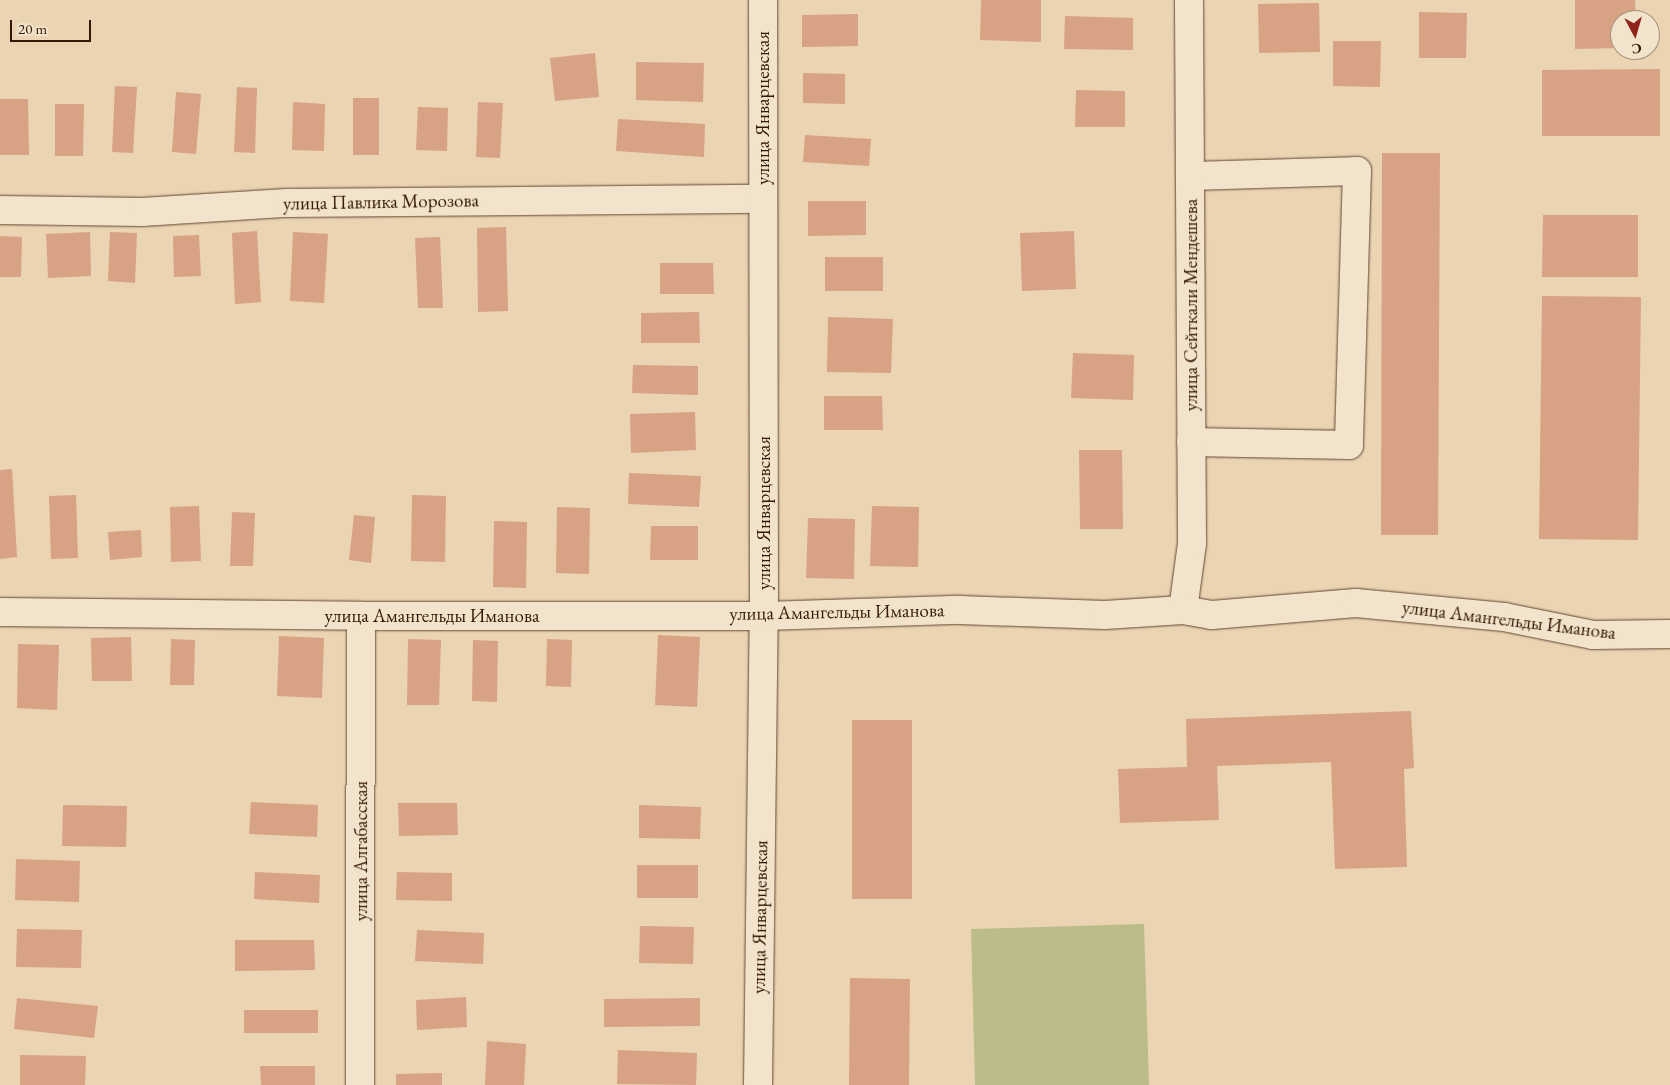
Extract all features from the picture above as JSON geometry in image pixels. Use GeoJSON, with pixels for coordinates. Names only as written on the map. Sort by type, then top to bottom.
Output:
{"type":"FeatureCollection","features":[{"type":"Feature","properties":{"kind":"street","name":"улица Январцевская"},"geometry":{"type":"LineString","coordinates":[[758,1085],[764,616],[763,0]]}},
{"type":"Feature","properties":{"kind":"street","name":"улица Сейткали Мендешева"},"geometry":{"type":"LineString","coordinates":[[1183,610],[1192,543],[1189,0]]}},
{"type":"Feature","properties":{"kind":"street"},"geometry":{"type":"LineString","coordinates":[[1190,176],[1357,171],[1349,445],[1191,442]]}},
{"type":"Feature","properties":{"kind":"street","name":"улица Павлика Морозова"},"geometry":{"type":"LineString","coordinates":[[0,210],[142,212],[287,203],[762,199]]}},
{"type":"Feature","properties":{"kind":"street","name":"улица Амангельды Иманова"},"geometry":{"type":"LineString","coordinates":[[0,612],[361,616],[764,616],[960,610],[1105,615],[1183,610],[1212,615],[1356,603],[1504,617],[1594,634],[1670,634]]}},
{"type":"Feature","properties":{"kind":"street","name":"улица Алгабасская"},"geometry":{"type":"LineString","coordinates":[[360,1085],[361,616]]}},
{"type":"Feature","properties":{"kind":"green space"},"geometry":{"type":"Polygon","coordinates":[[[1144,924],[1149,1085],[975,1085],[971,929],[1144,924]]]}},
{"type":"Feature","properties":{"kind":"building"},"geometry":{"type":"Polygon","coordinates":[[[981,0],[1041,0],[1041,42],[980,40],[981,0]]]}},
{"type":"Feature","properties":{"kind":"building"},"geometry":{"type":"Polygon","coordinates":[[[1575,0],[1635,0],[1636,10],[1610,10],[1610,48],[1575,49],[1575,0]]]}},
{"type":"Feature","properties":{"kind":"building"},"geometry":{"type":"Polygon","coordinates":[[[1319,3],[1320,52],[1259,53],[1258,4],[1319,3]]]}},
{"type":"Feature","properties":{"kind":"building"},"geometry":{"type":"Polygon","coordinates":[[[1419,12],[1467,13],[1466,58],[1419,58],[1419,12]]]}},
{"type":"Feature","properties":{"kind":"building"},"geometry":{"type":"Polygon","coordinates":[[[858,14],[858,46],[802,47],[802,15],[858,14]]]}},
{"type":"Feature","properties":{"kind":"building"},"geometry":{"type":"Polygon","coordinates":[[[1065,16],[1133,18],[1133,50],[1064,49],[1065,16]]]}},
{"type":"Feature","properties":{"kind":"building"},"geometry":{"type":"Polygon","coordinates":[[[1333,41],[1381,41],[1380,87],[1333,86],[1333,41]]]}},
{"type":"Feature","properties":{"kind":"building"},"geometry":{"type":"Polygon","coordinates":[[[595,53],[599,97],[555,101],[550,58],[595,53]]]}},
{"type":"Feature","properties":{"kind":"building"},"geometry":{"type":"Polygon","coordinates":[[[636,62],[704,63],[703,102],[636,100],[636,62]]]}},
{"type":"Feature","properties":{"kind":"building"},"geometry":{"type":"Polygon","coordinates":[[[1660,69],[1660,136],[1542,136],[1542,70],[1660,69]]]}},
{"type":"Feature","properties":{"kind":"building"},"geometry":{"type":"Polygon","coordinates":[[[803,73],[845,74],[845,104],[803,103],[803,73]]]}},
{"type":"Feature","properties":{"kind":"building"},"geometry":{"type":"Polygon","coordinates":[[[115,86],[137,87],[133,153],[112,152],[115,86]]]}},
{"type":"Feature","properties":{"kind":"building"},"geometry":{"type":"Polygon","coordinates":[[[237,87],[257,88],[255,153],[234,152],[237,87]]]}},
{"type":"Feature","properties":{"kind":"building"},"geometry":{"type":"Polygon","coordinates":[[[1076,90],[1125,91],[1125,127],[1075,127],[1076,90]]]}},
{"type":"Feature","properties":{"kind":"building"},"geometry":{"type":"Polygon","coordinates":[[[176,92],[201,94],[196,154],[172,152],[176,92]]]}},
{"type":"Feature","properties":{"kind":"building"},"geometry":{"type":"Polygon","coordinates":[[[353,98],[379,98],[379,155],[353,155],[353,98]]]}},
{"type":"Feature","properties":{"kind":"building"},"geometry":{"type":"Polygon","coordinates":[[[0,99],[28,99],[29,155],[0,155],[0,99]]]}},
{"type":"Feature","properties":{"kind":"building"},"geometry":{"type":"Polygon","coordinates":[[[293,102],[325,104],[324,151],[292,150],[293,102]]]}},
{"type":"Feature","properties":{"kind":"building"},"geometry":{"type":"Polygon","coordinates":[[[478,102],[503,103],[500,158],[476,157],[478,102]]]}},
{"type":"Feature","properties":{"kind":"building"},"geometry":{"type":"Polygon","coordinates":[[[55,104],[84,104],[83,156],[55,156],[55,104]]]}},
{"type":"Feature","properties":{"kind":"building"},"geometry":{"type":"Polygon","coordinates":[[[418,107],[448,108],[447,151],[416,150],[418,107]]]}},
{"type":"Feature","properties":{"kind":"building"},"geometry":{"type":"Polygon","coordinates":[[[618,119],[705,124],[704,157],[616,151],[618,119]]]}},
{"type":"Feature","properties":{"kind":"building"},"geometry":{"type":"Polygon","coordinates":[[[805,135],[871,139],[869,166],[803,162],[805,135]]]}},
{"type":"Feature","properties":{"kind":"building"},"geometry":{"type":"Polygon","coordinates":[[[1382,153],[1440,153],[1438,535],[1381,535],[1382,153]]]}},
{"type":"Feature","properties":{"kind":"building"},"geometry":{"type":"Polygon","coordinates":[[[808,201],[866,201],[866,235],[808,236],[808,201]]]}},
{"type":"Feature","properties":{"kind":"building"},"geometry":{"type":"Polygon","coordinates":[[[1543,215],[1638,215],[1638,277],[1542,277],[1543,215]]]}},
{"type":"Feature","properties":{"kind":"building"},"geometry":{"type":"Polygon","coordinates":[[[506,227],[508,311],[478,312],[477,228],[506,227]]]}},
{"type":"Feature","properties":{"kind":"building"},"geometry":{"type":"Polygon","coordinates":[[[257,231],[261,302],[235,304],[232,233],[257,231]]]}},
{"type":"Feature","properties":{"kind":"building"},"geometry":{"type":"Polygon","coordinates":[[[1074,231],[1076,289],[1022,291],[1020,233],[1074,231]]]}},
{"type":"Feature","properties":{"kind":"building"},"geometry":{"type":"Polygon","coordinates":[[[90,232],[91,276],[48,278],[46,234],[90,232]]]}},
{"type":"Feature","properties":{"kind":"building"},"geometry":{"type":"Polygon","coordinates":[[[110,232],[137,233],[135,283],[108,281],[110,232]]]}},
{"type":"Feature","properties":{"kind":"building"},"geometry":{"type":"Polygon","coordinates":[[[293,232],[328,234],[324,303],[290,301],[293,232]]]}},
{"type":"Feature","properties":{"kind":"building"},"geometry":{"type":"Polygon","coordinates":[[[199,235],[201,276],[174,277],[173,236],[199,235]]]}},
{"type":"Feature","properties":{"kind":"building"},"geometry":{"type":"Polygon","coordinates":[[[0,236],[22,237],[21,277],[0,277],[0,236]]]}},
{"type":"Feature","properties":{"kind":"building"},"geometry":{"type":"Polygon","coordinates":[[[440,237],[443,308],[418,308],[415,238],[440,237]]]}},
{"type":"Feature","properties":{"kind":"building"},"geometry":{"type":"Polygon","coordinates":[[[825,257],[883,257],[883,291],[825,291],[825,257]]]}},
{"type":"Feature","properties":{"kind":"building"},"geometry":{"type":"Polygon","coordinates":[[[660,263],[713,263],[714,294],[660,294],[660,263]]]}},
{"type":"Feature","properties":{"kind":"building"},"geometry":{"type":"Polygon","coordinates":[[[1542,296],[1641,297],[1638,540],[1539,539],[1542,296]]]}},
{"type":"Feature","properties":{"kind":"building"},"geometry":{"type":"Polygon","coordinates":[[[699,312],[700,343],[641,343],[641,313],[699,312]]]}},
{"type":"Feature","properties":{"kind":"building"},"geometry":{"type":"Polygon","coordinates":[[[828,317],[893,319],[891,373],[827,372],[828,317]]]}},
{"type":"Feature","properties":{"kind":"building"},"geometry":{"type":"Polygon","coordinates":[[[1073,353],[1134,355],[1133,400],[1071,398],[1073,353]]]}},
{"type":"Feature","properties":{"kind":"building"},"geometry":{"type":"Polygon","coordinates":[[[633,365],[698,366],[698,395],[632,393],[633,365]]]}},
{"type":"Feature","properties":{"kind":"building"},"geometry":{"type":"Polygon","coordinates":[[[824,396],[882,396],[883,430],[824,430],[824,396]]]}},
{"type":"Feature","properties":{"kind":"building"},"geometry":{"type":"Polygon","coordinates":[[[695,412],[696,450],[631,453],[630,414],[695,412]]]}},
{"type":"Feature","properties":{"kind":"building"},"geometry":{"type":"Polygon","coordinates":[[[1079,450],[1122,450],[1123,529],[1080,529],[1079,450]]]}},
{"type":"Feature","properties":{"kind":"building"},"geometry":{"type":"Polygon","coordinates":[[[12,469],[17,557],[0,559],[0,470],[12,469]]]}},
{"type":"Feature","properties":{"kind":"building"},"geometry":{"type":"Polygon","coordinates":[[[629,473],[701,476],[699,507],[628,504],[629,473]]]}},
{"type":"Feature","properties":{"kind":"building"},"geometry":{"type":"Polygon","coordinates":[[[76,495],[78,558],[51,559],[49,496],[76,495]]]}},
{"type":"Feature","properties":{"kind":"building"},"geometry":{"type":"Polygon","coordinates":[[[412,495],[446,496],[445,562],[411,561],[412,495]]]}},
{"type":"Feature","properties":{"kind":"building"},"geometry":{"type":"Polygon","coordinates":[[[199,506],[201,561],[171,562],[170,507],[199,506]]]}},
{"type":"Feature","properties":{"kind":"building"},"geometry":{"type":"Polygon","coordinates":[[[872,506],[919,507],[918,567],[870,566],[872,506]]]}},
{"type":"Feature","properties":{"kind":"building"},"geometry":{"type":"Polygon","coordinates":[[[557,507],[590,508],[589,574],[556,573],[557,507]]]}},
{"type":"Feature","properties":{"kind":"building"},"geometry":{"type":"Polygon","coordinates":[[[232,512],[255,513],[253,566],[230,566],[232,512]]]}},
{"type":"Feature","properties":{"kind":"building"},"geometry":{"type":"Polygon","coordinates":[[[354,515],[375,517],[371,563],[349,560],[354,515]]]}},
{"type":"Feature","properties":{"kind":"building"},"geometry":{"type":"Polygon","coordinates":[[[808,518],[855,519],[854,579],[806,578],[808,518]]]}},
{"type":"Feature","properties":{"kind":"building"},"geometry":{"type":"Polygon","coordinates":[[[494,521],[527,522],[526,588],[493,587],[494,521]]]}},
{"type":"Feature","properties":{"kind":"building"},"geometry":{"type":"Polygon","coordinates":[[[651,526],[698,526],[698,560],[650,560],[651,526]]]}},
{"type":"Feature","properties":{"kind":"building"},"geometry":{"type":"Polygon","coordinates":[[[141,530],[142,557],[110,560],[108,532],[141,530]]]}},
{"type":"Feature","properties":{"kind":"building"},"geometry":{"type":"Polygon","coordinates":[[[658,635],[700,637],[697,707],[655,705],[658,635]]]}},
{"type":"Feature","properties":{"kind":"building"},"geometry":{"type":"Polygon","coordinates":[[[279,636],[324,638],[322,698],[277,696],[279,636]]]}},
{"type":"Feature","properties":{"kind":"building"},"geometry":{"type":"Polygon","coordinates":[[[131,637],[132,681],[92,681],[91,638],[131,637]]]}},
{"type":"Feature","properties":{"kind":"building"},"geometry":{"type":"Polygon","coordinates":[[[171,639],[195,640],[194,685],[170,685],[171,639]]]}},
{"type":"Feature","properties":{"kind":"building"},"geometry":{"type":"Polygon","coordinates":[[[408,639],[441,640],[439,705],[407,705],[408,639]]]}},
{"type":"Feature","properties":{"kind":"building"},"geometry":{"type":"Polygon","coordinates":[[[547,639],[572,640],[571,687],[546,686],[547,639]]]}},
{"type":"Feature","properties":{"kind":"building"},"geometry":{"type":"Polygon","coordinates":[[[473,640],[498,641],[497,702],[472,701],[473,640]]]}},
{"type":"Feature","properties":{"kind":"building"},"geometry":{"type":"Polygon","coordinates":[[[18,644],[59,645],[57,710],[17,708],[18,644]]]}},
{"type":"Feature","properties":{"kind":"building"},"geometry":{"type":"Polygon","coordinates":[[[1411,711],[1414,768],[1404,769],[1407,867],[1335,869],[1331,762],[1217,766],[1219,820],[1120,823],[1118,769],[1187,767],[1186,719],[1411,711]]]}},
{"type":"Feature","properties":{"kind":"building"},"geometry":{"type":"Polygon","coordinates":[[[852,720],[912,720],[912,899],[852,899],[852,720]]]}},
{"type":"Feature","properties":{"kind":"building"},"geometry":{"type":"Polygon","coordinates":[[[251,802],[318,805],[317,837],[249,834],[251,802]]]}},
{"type":"Feature","properties":{"kind":"building"},"geometry":{"type":"Polygon","coordinates":[[[398,803],[457,803],[458,835],[399,836],[398,803]]]}},
{"type":"Feature","properties":{"kind":"building"},"geometry":{"type":"Polygon","coordinates":[[[63,805],[127,806],[126,847],[62,846],[63,805]]]}},
{"type":"Feature","properties":{"kind":"building"},"geometry":{"type":"Polygon","coordinates":[[[639,805],[701,807],[700,839],[639,838],[639,805]]]}},
{"type":"Feature","properties":{"kind":"building"},"geometry":{"type":"Polygon","coordinates":[[[16,859],[80,861],[79,902],[15,900],[16,859]]]}},
{"type":"Feature","properties":{"kind":"building"},"geometry":{"type":"Polygon","coordinates":[[[637,865],[698,865],[698,898],[637,898],[637,865]]]}},
{"type":"Feature","properties":{"kind":"building"},"geometry":{"type":"Polygon","coordinates":[[[255,872],[320,875],[319,903],[254,899],[255,872]]]}},
{"type":"Feature","properties":{"kind":"building"},"geometry":{"type":"Polygon","coordinates":[[[397,872],[452,873],[452,901],[396,900],[397,872]]]}},
{"type":"Feature","properties":{"kind":"building"},"geometry":{"type":"Polygon","coordinates":[[[640,926],[694,927],[693,964],[639,963],[640,926]]]}},
{"type":"Feature","properties":{"kind":"building"},"geometry":{"type":"Polygon","coordinates":[[[17,929],[82,930],[81,968],[16,967],[17,929]]]}},
{"type":"Feature","properties":{"kind":"building"},"geometry":{"type":"Polygon","coordinates":[[[417,930],[484,933],[483,964],[415,961],[417,930]]]}},
{"type":"Feature","properties":{"kind":"building"},"geometry":{"type":"Polygon","coordinates":[[[235,940],[314,940],[315,970],[235,971],[235,940]]]}},
{"type":"Feature","properties":{"kind":"building"},"geometry":{"type":"Polygon","coordinates":[[[850,978],[910,979],[909,1085],[849,1085],[850,978]]]}},
{"type":"Feature","properties":{"kind":"building"},"geometry":{"type":"Polygon","coordinates":[[[466,997],[467,1027],[417,1030],[416,1000],[466,997]]]}},
{"type":"Feature","properties":{"kind":"building"},"geometry":{"type":"Polygon","coordinates":[[[17,998],[98,1006],[94,1038],[14,1029],[17,998]]]}},
{"type":"Feature","properties":{"kind":"building"},"geometry":{"type":"Polygon","coordinates":[[[700,998],[700,1026],[604,1027],[604,999],[700,998]]]}},
{"type":"Feature","properties":{"kind":"building"},"geometry":{"type":"Polygon","coordinates":[[[244,1010],[318,1010],[318,1033],[244,1033],[244,1010]]]}},
{"type":"Feature","properties":{"kind":"building"},"geometry":{"type":"Polygon","coordinates":[[[487,1041],[526,1044],[524,1085],[485,1085],[487,1041]]]}},
{"type":"Feature","properties":{"kind":"building"},"geometry":{"type":"Polygon","coordinates":[[[618,1050],[697,1053],[696,1085],[617,1084],[618,1050]]]}},
{"type":"Feature","properties":{"kind":"building"},"geometry":{"type":"Polygon","coordinates":[[[20,1055],[86,1056],[85,1085],[20,1085],[20,1055]]]}},
{"type":"Feature","properties":{"kind":"building"},"geometry":{"type":"Polygon","coordinates":[[[260,1066],[315,1066],[315,1085],[261,1085],[260,1066]]]}},
{"type":"Feature","properties":{"kind":"building"},"geometry":{"type":"Polygon","coordinates":[[[442,1073],[442,1085],[396,1085],[396,1074],[442,1073]]]}}]}
